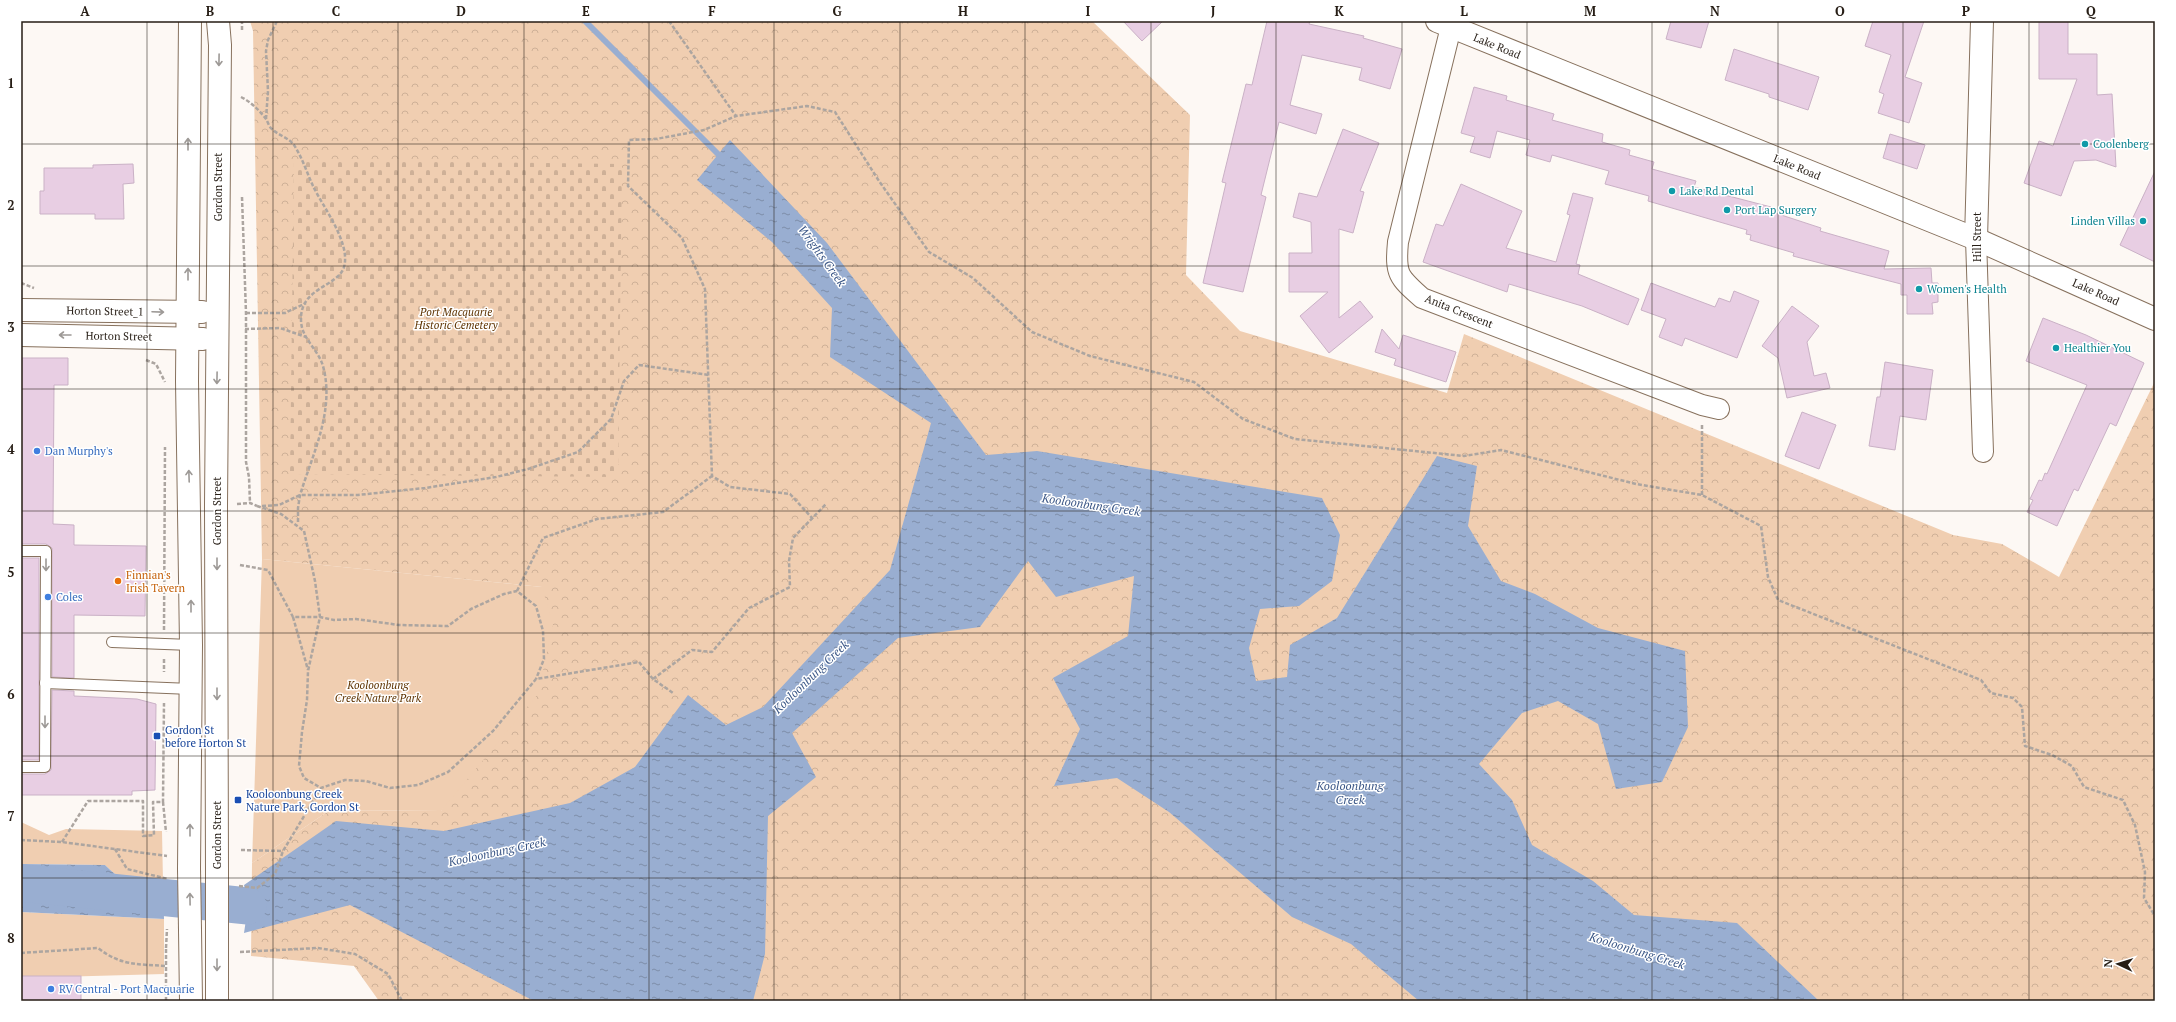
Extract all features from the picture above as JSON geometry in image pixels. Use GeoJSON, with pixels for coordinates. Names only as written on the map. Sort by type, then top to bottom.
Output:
{"type":"FeatureCollection","features":[{"type":"Feature","properties":{"kind":"main road"},"geometry":{"type":"LineString","coordinates":[[190,21],[187,388],[191,645],[191,1001]]}},
{"type":"Feature","properties":{"kind":"main road","name":"Gordon Street"},"geometry":{"type":"LineString","coordinates":[[217,1001],[216,505],[219,312],[218,174],[220,45],[218,21]]}},
{"type":"Feature","properties":{"kind":"main road","name":"Hill Street"},"geometry":{"type":"LineString","coordinates":[[1976,238],[1982,21]]}},
{"type":"Feature","properties":{"kind":"main road","name":"Lake Road"},"geometry":{"type":"LineString","coordinates":[[1444,24],[1976,238],[2155,319]]}},
{"type":"Feature","properties":{"kind":"main road","name":"Horton Street_1"},"geometry":{"type":"LineString","coordinates":[[21,310],[188,313]]}},
{"type":"Feature","properties":{"kind":"main road"},"geometry":{"type":"LineString","coordinates":[[188,313],[219,312]]}},
{"type":"Feature","properties":{"kind":"main road","name":"Horton Street"},"geometry":{"type":"LineString","coordinates":[[21,335],[218,339]]}},
{"type":"Feature","properties":{"kind":"street","name":"Anita Crescent"},"geometry":{"type":"LineString","coordinates":[[1444,24],[1398,242],[1396,262],[1401,280],[1422,298],[1702,405],[1719,409]]}},
{"type":"Feature","properties":{"kind":"street","name":"Hill Street"},"geometry":{"type":"LineString","coordinates":[[1976,238],[1984,452]]}},
{"type":"Feature","properties":{"kind":"lane"},"geometry":{"type":"LineString","coordinates":[[21,552],[46,551],[45,767],[21,767]]}},
{"type":"Feature","properties":{"kind":"lane"},"geometry":{"type":"LineString","coordinates":[[112,642],[191,645]]}},
{"type":"Feature","properties":{"kind":"lane"},"geometry":{"type":"LineString","coordinates":[[45,684],[191,689]]}},
{"type":"Feature","properties":{"kind":"path"},"geometry":{"type":"LineString","coordinates":[[242,21],[242,36]]}},
{"type":"Feature","properties":{"kind":"path"},"geometry":{"type":"LineString","coordinates":[[266,120],[268,91],[266,52],[268,40],[277,21]]}},
{"type":"Feature","properties":{"kind":"path"},"geometry":{"type":"LineString","coordinates":[[669,21],[736,116]]}},
{"type":"Feature","properties":{"kind":"path"},"geometry":{"type":"LineString","coordinates":[[239,104],[239,96],[249,101],[266,120],[270,128],[293,144],[331,219],[345,252],[344,265],[341,274],[320,287],[301,311],[302,329],[322,364],[327,400],[325,416],[300,494],[298,525]]}},
{"type":"Feature","properties":{"kind":"path"},"geometry":{"type":"LineString","coordinates":[[712,476],[705,289],[682,238],[628,186],[629,140],[656,139],[704,130],[736,116],[807,106],[835,112],[879,181],[929,252],[973,278],[1032,332],[1090,356],[1194,382],[1243,419],[1295,439],[1464,456],[1501,450],[1636,484],[1702,495],[1761,526],[1768,577],[1778,600],[1981,680],[1991,693],[2013,698],[2022,707],[2025,746],[2052,755],[2072,766],[2084,787],[2123,800],[2135,825],[2146,872],[2144,898],[2155,916]]}},
{"type":"Feature","properties":{"kind":"path"},"geometry":{"type":"LineString","coordinates":[[242,191],[246,313],[246,462],[249,477],[250,503]]}},
{"type":"Feature","properties":{"kind":"path"},"geometry":{"type":"LineString","coordinates":[[246,313],[285,313],[306,303]]}},
{"type":"Feature","properties":{"kind":"path"},"geometry":{"type":"LineString","coordinates":[[246,329],[280,328],[298,333],[307,338]]}},
{"type":"Feature","properties":{"kind":"path"},"geometry":{"type":"LineString","coordinates":[[143,359],[156,364],[165,383]]}},
{"type":"Feature","properties":{"kind":"path"},"geometry":{"type":"LineString","coordinates":[[258,506],[279,505],[300,494],[358,495],[425,488],[496,477],[528,469],[578,452],[611,419],[624,381],[639,365],[709,375]]}},
{"type":"Feature","properties":{"kind":"path"},"geometry":{"type":"LineString","coordinates":[[1702,432],[1702,495]]}},
{"type":"Feature","properties":{"kind":"path"},"geometry":{"type":"LineString","coordinates":[[165,446],[163,802],[167,836]]}},
{"type":"Feature","properties":{"kind":"path"},"geometry":{"type":"LineString","coordinates":[[712,476],[730,487],[790,494],[813,519]]}},
{"type":"Feature","properties":{"kind":"path"},"geometry":{"type":"LineString","coordinates":[[517,591],[544,538],[597,519],[663,512],[712,476]]}},
{"type":"Feature","properties":{"kind":"path"},"geometry":{"type":"LineString","coordinates":[[216,505],[250,503],[281,514],[298,525],[304,531],[315,581],[320,617],[308,671],[307,700],[299,766],[304,778],[321,788]]}},
{"type":"Feature","properties":{"kind":"path"},"geometry":{"type":"LineString","coordinates":[[653,679],[692,650],[712,652],[749,608],[790,587],[788,561],[793,538],[826,504]]}},
{"type":"Feature","properties":{"kind":"path"},"geometry":{"type":"LineString","coordinates":[[240,565],[268,570],[293,617],[308,671]]}},
{"type":"Feature","properties":{"kind":"path"},"geometry":{"type":"LineString","coordinates":[[293,617],[320,617],[334,620],[356,619],[399,625],[448,626],[471,609],[504,594],[517,591]]}},
{"type":"Feature","properties":{"kind":"path"},"geometry":{"type":"LineString","coordinates":[[275,874],[283,851],[321,788],[345,780],[366,781],[390,788],[418,785],[448,772],[493,731],[536,679],[544,659],[543,631],[536,606],[517,591]]}},
{"type":"Feature","properties":{"kind":"path"},"geometry":{"type":"LineString","coordinates":[[536,679],[556,677],[639,662],[653,679],[674,693]]}},
{"type":"Feature","properties":{"kind":"path"},"geometry":{"type":"LineString","coordinates":[[62,842],[88,801],[143,801],[143,836],[154,835],[153,802],[163,802]]}},
{"type":"Feature","properties":{"kind":"path"},"geometry":{"type":"LineString","coordinates":[[21,840],[62,842],[167,856]]}},
{"type":"Feature","properties":{"kind":"path"},"geometry":{"type":"LineString","coordinates":[[167,849],[167,861]]}},
{"type":"Feature","properties":{"kind":"path"},"geometry":{"type":"LineString","coordinates":[[241,850],[283,851]]}},
{"type":"Feature","properties":{"kind":"path"},"geometry":{"type":"LineString","coordinates":[[21,953],[98,948],[109,957],[122,963],[166,966]]}},
{"type":"Feature","properties":{"kind":"path"},"geometry":{"type":"LineString","coordinates":[[166,948],[166,1001]]}},
{"type":"Feature","properties":{"kind":"path"},"geometry":{"type":"LineString","coordinates":[[240,952],[318,948],[355,954],[388,974],[402,1001]]}},
{"type":"Feature","properties":{"kind":"green space"},"geometry":{"type":"Polygon","coordinates":[[[250,21],[1092,21],[1190,115],[1186,275],[1240,331],[1447,393],[1464,334],[1953,535],[2002,544],[2059,577],[2155,381],[2155,1001],[379,1001],[354,966],[251,956],[252,863],[330,810],[441,811],[542,587],[262,559],[253,31],[250,21]]]}},
{"type":"Feature","properties":{"kind":"green space","name":"Port Macquarie Historic Cemetery"},"geometry":{"type":"Polygon","coordinates":[[[294,160],[622,164],[618,477],[290,474],[294,160]]]}},
{"type":"Feature","properties":{"kind":"green space","name":"Kooloonbung Creek Nature Park"},"geometry":{"type":"Polygon","coordinates":[[[262,559],[542,587],[553,625],[538,694],[441,811],[330,810],[252,863],[262,559]]]}},
{"type":"Feature","properties":{"kind":"green space"},"geometry":{"type":"Polygon","coordinates":[[[21,822],[49,835],[66,829],[162,831],[163,883],[138,884],[131,882],[118,876],[105,865],[21,864],[21,822]]]}},
{"type":"Feature","properties":{"kind":"green space"},"geometry":{"type":"Polygon","coordinates":[[[21,912],[164,919],[164,974],[21,978],[21,912]]]}},
{"type":"Feature","properties":{"kind":"water","name":"Kooloonbung Creek"},"geometry":{"type":"Polygon","coordinates":[[[730,140],[827,243],[986,455],[1037,451],[1322,498],[1340,535],[1332,581],[1299,606],[1260,609],[1249,648],[1256,681],[1287,677],[1290,645],[1337,618],[1437,456],[1477,466],[1468,526],[1501,581],[1535,594],[1598,628],[1685,651],[1688,727],[1662,782],[1616,789],[1598,724],[1558,701],[1522,713],[1479,764],[1512,800],[1532,845],[1593,881],[1634,915],[1737,923],[1819,1001],[1419,1001],[1351,944],[1292,917],[1169,812],[1117,778],[1054,786],[1080,729],[1053,678],[1128,636],[1134,576],[1056,597],[1028,561],[980,627],[898,638],[792,733],[816,777],[768,816],[765,954],[753,1001],[534,1001],[350,905],[244,933],[248,906],[244,885],[336,821],[444,831],[570,803],[635,767],[688,695],[726,725],[763,707],[890,570],[931,423],[830,357],[832,308],[772,242],[697,180],[730,140]]]}},
{"type":"Feature","properties":{"kind":"water"},"geometry":{"type":"Polygon","coordinates":[[[21,864],[105,865],[118,876],[131,882],[138,884],[163,883],[164,919],[21,912],[21,864]]]}},
{"type":"Feature","properties":{"kind":"building"},"geometry":{"type":"Polygon","coordinates":[[[1123,21],[1163,21],[1142,41],[1123,21]]]}},
{"type":"Feature","properties":{"kind":"building"},"geometry":{"type":"Polygon","coordinates":[[[1267,21],[1310,21],[1309,24],[1364,36],[1363,38],[1402,49],[1390,89],[1359,80],[1362,68],[1302,55],[1290,105],[1322,114],[1316,134],[1279,122],[1261,195],[1266,197],[1243,292],[1203,283],[1226,183],[1222,182],[1246,84],[1252,85],[1267,21]]]}},
{"type":"Feature","properties":{"kind":"building"},"geometry":{"type":"Polygon","coordinates":[[[1671,21],[1709,21],[1701,48],[1666,39],[1671,21]]]}},
{"type":"Feature","properties":{"kind":"building"},"geometry":{"type":"Polygon","coordinates":[[[1873,21],[1924,21],[1905,77],[1922,83],[1909,123],[1878,113],[1884,94],[1879,92],[1891,55],[1865,46],[1873,21]]]}},
{"type":"Feature","properties":{"kind":"building","name":"Coolenberg"},"geometry":{"type":"Polygon","coordinates":[[[2039,21],[2068,21],[2068,54],[2097,54],[2097,95],[2112,94],[2116,167],[2096,160],[2074,161],[2061,196],[2024,183],[2039,141],[2053,146],[2077,79],[2039,79],[2039,21]]]}},
{"type":"Feature","properties":{"kind":"building"},"geometry":{"type":"Polygon","coordinates":[[[1734,49],[1819,77],[1808,110],[1769,97],[1769,94],[1725,80],[1734,49]]]}},
{"type":"Feature","properties":{"kind":"building"},"geometry":{"type":"Polygon","coordinates":[[[1474,87],[1507,96],[1506,100],[1554,114],[1552,120],[1603,134],[1602,142],[1630,150],[1629,155],[1654,162],[1652,169],[1696,181],[1694,187],[1771,207],[1769,211],[1821,228],[1820,231],[1889,251],[1884,269],[1931,268],[1932,283],[1938,283],[1938,302],[1932,303],[1933,314],[1907,314],[1907,295],[1901,295],[1901,284],[1793,256],[1794,253],[1750,240],[1751,235],[1746,234],[1747,230],[1648,201],[1649,196],[1605,184],[1609,171],[1552,155],[1550,162],[1526,155],[1530,140],[1497,131],[1490,158],[1470,152],[1475,137],[1461,133],[1474,87]]]}},
{"type":"Feature","properties":{"kind":"building"},"geometry":{"type":"Polygon","coordinates":[[[1343,129],[1379,143],[1360,191],[1364,192],[1353,233],[1339,229],[1339,318],[1360,301],[1373,317],[1329,353],[1300,316],[1328,292],[1289,292],[1289,253],[1312,253],[1311,222],[1293,217],[1299,193],[1317,197],[1343,129]]]}},
{"type":"Feature","properties":{"kind":"building"},"geometry":{"type":"Polygon","coordinates":[[[1890,134],[1925,145],[1917,169],[1883,158],[1890,134]]]}},
{"type":"Feature","properties":{"kind":"building"},"geometry":{"type":"Polygon","coordinates":[[[133,164],[134,183],[123,184],[124,219],[95,219],[95,214],[40,214],[40,191],[44,191],[44,168],[93,168],[93,165],[133,164]]]}},
{"type":"Feature","properties":{"kind":"building","name":"Linden Villas"},"geometry":{"type":"Polygon","coordinates":[[[2155,171],[2155,262],[2120,245],[2155,171]]]}},
{"type":"Feature","properties":{"kind":"building"},"geometry":{"type":"Polygon","coordinates":[[[1461,184],[1522,211],[1506,248],[1556,262],[1570,215],[1567,214],[1573,193],[1593,198],[1576,264],[1580,265],[1578,274],[1639,299],[1628,325],[1582,306],[1509,284],[1507,292],[1423,262],[1436,224],[1443,226],[1461,184]]]}},
{"type":"Feature","properties":{"kind":"building"},"geometry":{"type":"Polygon","coordinates":[[[1651,283],[1715,307],[1719,298],[1730,302],[1734,291],[1759,301],[1737,358],[1685,338],[1682,346],[1659,337],[1666,319],[1641,310],[1651,283]]]}},
{"type":"Feature","properties":{"kind":"building"},"geometry":{"type":"Polygon","coordinates":[[[1792,306],[1819,326],[1807,342],[1814,376],[1826,373],[1830,388],[1787,398],[1778,358],[1762,346],[1792,306]]]}},
{"type":"Feature","properties":{"kind":"building"},"geometry":{"type":"Polygon","coordinates":[[[2043,318],[2086,335],[2144,363],[2116,426],[2110,423],[2078,491],[2074,489],[2057,526],[2027,512],[2033,500],[2030,499],[2039,480],[2042,481],[2045,473],[2047,474],[2087,385],[2026,361],[2043,318]]]}},
{"type":"Feature","properties":{"kind":"building"},"geometry":{"type":"Polygon","coordinates":[[[1382,329],[1399,349],[1403,335],[1456,352],[1446,382],[1394,365],[1396,359],[1375,352],[1382,329]]]}},
{"type":"Feature","properties":{"kind":"building"},"geometry":{"type":"Polygon","coordinates":[[[21,358],[68,358],[68,385],[54,385],[53,524],[74,525],[74,545],[146,546],[145,616],[74,615],[74,678],[52,677],[52,548],[46,544],[21,544],[21,358]]]}},
{"type":"Feature","properties":{"kind":"building"},"geometry":{"type":"Polygon","coordinates":[[[1885,362],[1933,370],[1926,420],[1900,416],[1895,450],[1869,446],[1877,397],[1880,397],[1885,362]]]}},
{"type":"Feature","properties":{"kind":"building"},"geometry":{"type":"Polygon","coordinates":[[[1802,412],[1836,425],[1819,469],[1785,456],[1802,412]]]}},
{"type":"Feature","properties":{"kind":"building"},"geometry":{"type":"Polygon","coordinates":[[[21,558],[39,558],[39,760],[21,760],[21,558]]]}},
{"type":"Feature","properties":{"kind":"building"},"geometry":{"type":"Polygon","coordinates":[[[52,690],[74,691],[74,696],[137,699],[156,704],[155,790],[132,791],[132,795],[21,795],[21,774],[45,774],[51,770],[52,690]]]}},
{"type":"Feature","properties":{"kind":"building","name":"RV Central - Port Macquarie"},"geometry":{"type":"Polygon","coordinates":[[[21,976],[81,976],[81,1001],[21,1001],[21,976]]]}},
{"type":"Feature","properties":{"kind":"waterway","name":"Wrights Creek"},"geometry":{"type":"LineString","coordinates":[[585,21],[724,160]]}},
{"type":"Feature","properties":{"kind":"waterway"},"geometry":{"type":"LineString","coordinates":[[21,883],[248,906]]}},
{"type":"Feature","properties":{"kind":"place","name":"Coolenberg"},"geometry":{"type":"Point","coordinates":[2085,144]}},
{"type":"Feature","properties":{"kind":"place","name":"Lake Rd Dental"},"geometry":{"type":"Point","coordinates":[1672,191]}},
{"type":"Feature","properties":{"kind":"place","name":"Port Lap Surgery"},"geometry":{"type":"Point","coordinates":[1727,210]}},
{"type":"Feature","properties":{"kind":"place","name":"Linden Villas"},"geometry":{"type":"Point","coordinates":[2143,221]}},
{"type":"Feature","properties":{"kind":"place","name":"Women's Health"},"geometry":{"type":"Point","coordinates":[1919,289]}},
{"type":"Feature","properties":{"kind":"place","name":"Healthier You"},"geometry":{"type":"Point","coordinates":[2056,348]}},
{"type":"Feature","properties":{"kind":"place","name":"Dan Murphy's"},"geometry":{"type":"Point","coordinates":[37,451]}},
{"type":"Feature","properties":{"kind":"place","name":"Finnian's Irish Tavern"},"geometry":{"type":"Point","coordinates":[118,581]}},
{"type":"Feature","properties":{"kind":"place","name":"Coles"},"geometry":{"type":"Point","coordinates":[48,597]}},
{"type":"Feature","properties":{"kind":"place","name":"Gordon St before Horton St"},"geometry":{"type":"Point","coordinates":[157,736]}},
{"type":"Feature","properties":{"kind":"place","name":"Kooloonbung Creek Nature Park, Gordon St"},"geometry":{"type":"Point","coordinates":[238,800]}},
{"type":"Feature","properties":{"kind":"place","name":"RV Central - Port Macquarie"},"geometry":{"type":"Point","coordinates":[51,989]}}]}
